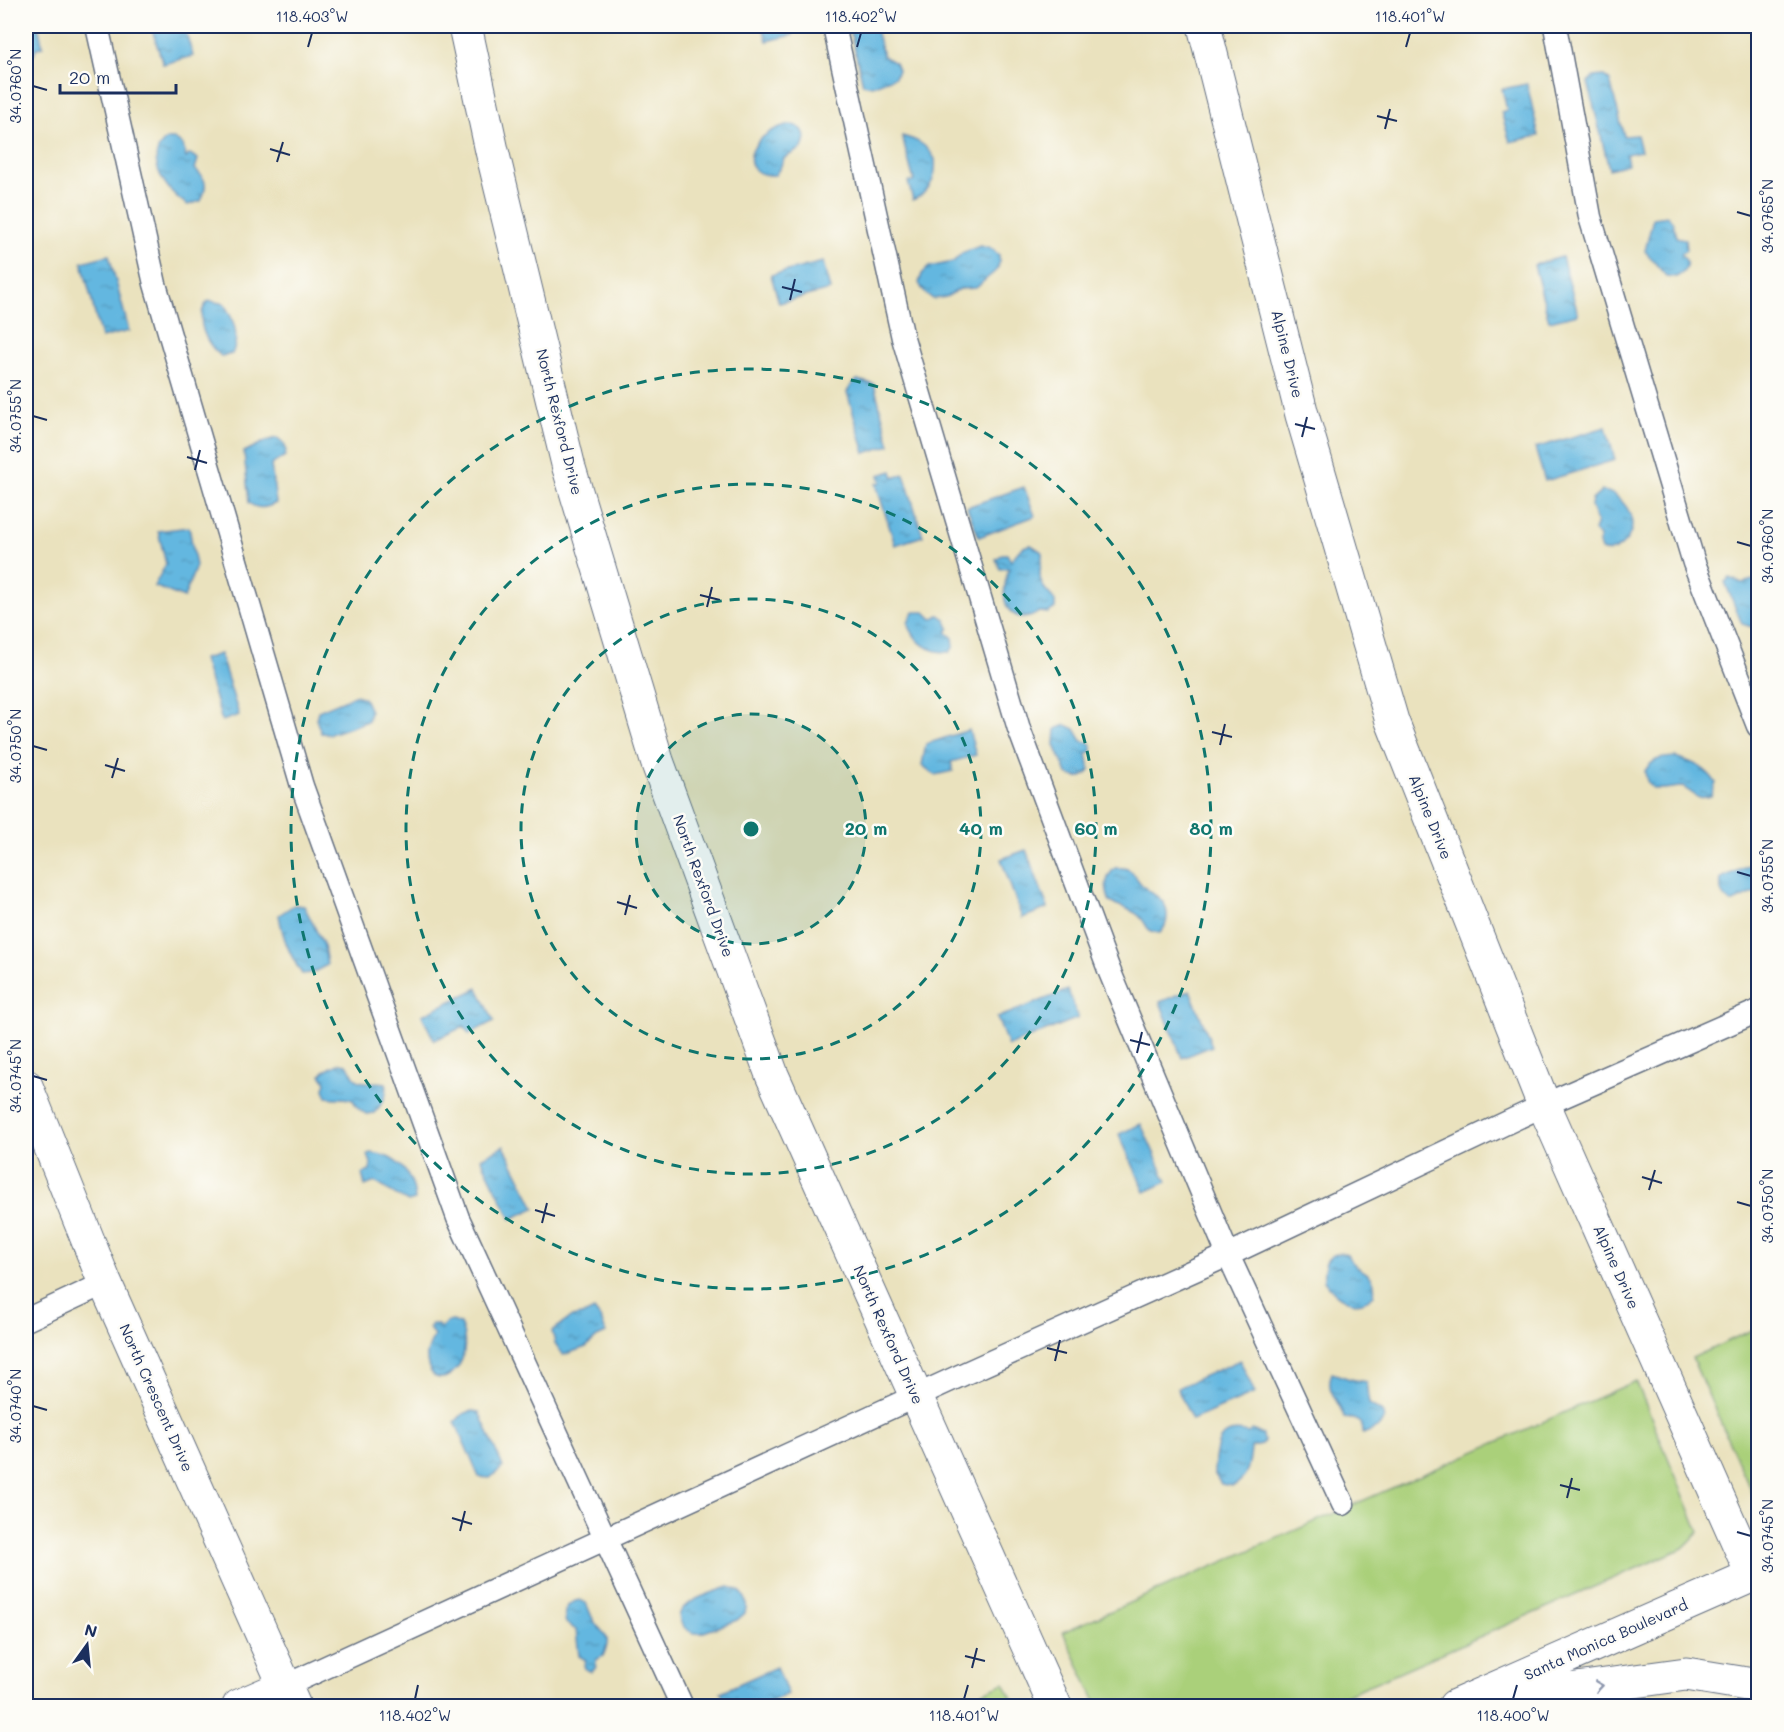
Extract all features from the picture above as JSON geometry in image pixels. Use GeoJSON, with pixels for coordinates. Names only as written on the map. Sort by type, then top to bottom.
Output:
{"type":"FeatureCollection","features":[{"type":"Feature","properties":{"kind":"street","name":"North Rexford Drive"},"geometry":{"type":"LineString","coordinates":[[465,26],[492,151],[569,468],[657,761],[772,1075],[1055,1707]]}},
{"type":"Feature","properties":{"kind":"street","name":"Alpine Drive"},"geometry":{"type":"LineString","coordinates":[[1204,26],[1302,415],[1392,721],[1544,1105],[1756,1575]]}},
{"type":"Feature","properties":{"kind":"street","name":"North Crescent Drive"},"geometry":{"type":"LineString","coordinates":[[26,1086],[105,1283],[289,1696]]}},
{"type":"Feature","properties":{"kind":"street","name":"Santa Monica Boulevard"},"geometry":{"type":"LineString","coordinates":[[1456,1706],[1756,1575]]}},
{"type":"Feature","properties":{"kind":"street"},"geometry":{"type":"LineString","coordinates":[[1456,1706],[1686,1674],[1753,1685],[1758,1689]]}},
{"type":"Feature","properties":{"kind":"street"},"geometry":{"type":"LineString","coordinates":[[239,1707],[289,1696]]}},
{"type":"Feature","properties":{"kind":"lane"},"geometry":{"type":"LineString","coordinates":[[96,26],[155,284],[302,786],[458,1218],[682,1707]]}},
{"type":"Feature","properties":{"kind":"lane"},"geometry":{"type":"LineString","coordinates":[[834,26],[903,338],[1019,729],[1109,970],[1228,1255],[1343,1504]]}},
{"type":"Feature","properties":{"kind":"lane"},"geometry":{"type":"LineString","coordinates":[[1556,26],[1590,217],[1694,563],[1758,726]]}},
{"type":"Feature","properties":{"kind":"lane"},"geometry":{"type":"LineString","coordinates":[[289,1696],[606,1540],[915,1396],[1228,1255],[1544,1105],[1758,1011]]}},
{"type":"Feature","properties":{"kind":"lane"},"geometry":{"type":"LineString","coordinates":[[26,1320],[105,1283]]}},
{"type":"Feature","properties":{"kind":"green space"},"geometry":{"type":"Polygon","coordinates":[[[1758,1327],[1758,1507],[1692,1358],[1758,1327]]]}},
{"type":"Feature","properties":{"kind":"green space"},"geometry":{"type":"Polygon","coordinates":[[[1636,1381],[1699,1532],[1683,1548],[1321,1706],[1098,1706],[1063,1632],[1636,1381]]]}},
{"type":"Feature","properties":{"kind":"green space"},"geometry":{"type":"Polygon","coordinates":[[[1004,1683],[1016,1706],[951,1706],[1004,1683]]]}},
{"type":"Feature","properties":{"kind":"water"},"geometry":{"type":"Polygon","coordinates":[[[26,26],[38,26],[43,47],[36,48],[34,55],[26,58],[26,26]]]}},
{"type":"Feature","properties":{"kind":"water"},"geometry":{"type":"Polygon","coordinates":[[[151,26],[184,26],[193,56],[163,64],[151,26]]]}},
{"type":"Feature","properties":{"kind":"water"},"geometry":{"type":"Polygon","coordinates":[[[763,26],[791,26],[793,35],[767,41],[763,26]]]}},
{"type":"Feature","properties":{"kind":"water"},"geometry":{"type":"Polygon","coordinates":[[[849,26],[875,26],[883,56],[895,63],[898,70],[895,77],[872,86],[863,84],[849,26]]]}},
{"type":"Feature","properties":{"kind":"water"},"geometry":{"type":"Polygon","coordinates":[[[1604,76],[1610,81],[1624,136],[1637,135],[1641,151],[1626,154],[1628,164],[1609,169],[1588,82],[1593,77],[1604,76]]]}},
{"type":"Feature","properties":{"kind":"water"},"geometry":{"type":"Polygon","coordinates":[[[1527,84],[1539,136],[1510,142],[1501,112],[1507,110],[1502,89],[1527,84]]]}},
{"type":"Feature","properties":{"kind":"water"},"geometry":{"type":"Polygon","coordinates":[[[786,125],[796,126],[803,130],[805,138],[802,148],[784,158],[775,175],[761,173],[752,166],[753,149],[767,134],[786,125]]]}},
{"type":"Feature","properties":{"kind":"water"},"geometry":{"type":"Polygon","coordinates":[[[902,136],[922,144],[935,159],[935,172],[931,183],[924,193],[913,200],[908,182],[914,181],[902,136]]]}},
{"type":"Feature","properties":{"kind":"water"},"geometry":{"type":"Polygon","coordinates":[[[167,139],[174,139],[183,145],[186,158],[190,154],[198,159],[195,169],[205,184],[201,201],[188,205],[180,200],[160,175],[156,155],[167,139]]]}},
{"type":"Feature","properties":{"kind":"water"},"geometry":{"type":"Polygon","coordinates":[[[1668,216],[1673,222],[1676,237],[1685,239],[1686,250],[1681,254],[1686,260],[1686,267],[1676,277],[1666,276],[1645,251],[1653,218],[1668,216]]]}},
{"type":"Feature","properties":{"kind":"water"},"geometry":{"type":"Polygon","coordinates":[[[980,246],[992,249],[999,255],[999,265],[996,271],[976,288],[960,289],[946,297],[933,299],[924,292],[919,283],[922,274],[929,267],[953,262],[962,253],[980,246]]]}},
{"type":"Feature","properties":{"kind":"water"},"geometry":{"type":"Polygon","coordinates":[[[109,255],[129,331],[101,338],[82,262],[109,255]]]}},
{"type":"Feature","properties":{"kind":"water"},"geometry":{"type":"Polygon","coordinates":[[[1562,257],[1578,314],[1549,321],[1534,265],[1562,257]]]}},
{"type":"Feature","properties":{"kind":"water"},"geometry":{"type":"Polygon","coordinates":[[[823,262],[830,290],[779,303],[771,275],[823,262]]]}},
{"type":"Feature","properties":{"kind":"water"},"geometry":{"type":"Polygon","coordinates":[[[207,302],[224,304],[231,316],[236,334],[232,354],[221,356],[211,345],[204,331],[203,309],[207,302]]]}},
{"type":"Feature","properties":{"kind":"water"},"geometry":{"type":"Polygon","coordinates":[[[857,380],[874,384],[890,445],[865,453],[847,392],[857,380]]]}},
{"type":"Feature","properties":{"kind":"water"},"geometry":{"type":"Polygon","coordinates":[[[1606,427],[1615,460],[1545,481],[1535,448],[1606,427]]]}},
{"type":"Feature","properties":{"kind":"water"},"geometry":{"type":"Polygon","coordinates":[[[277,438],[284,444],[286,450],[285,456],[271,465],[276,503],[256,507],[249,503],[244,452],[277,438]]]}},
{"type":"Feature","properties":{"kind":"water"},"geometry":{"type":"Polygon","coordinates":[[[892,471],[894,478],[904,474],[923,536],[895,545],[876,484],[881,482],[879,475],[892,471]]]}},
{"type":"Feature","properties":{"kind":"water"},"geometry":{"type":"Polygon","coordinates":[[[1024,487],[1035,516],[979,537],[967,507],[1024,487]]]}},
{"type":"Feature","properties":{"kind":"water"},"geometry":{"type":"Polygon","coordinates":[[[1602,491],[1613,494],[1623,502],[1632,524],[1630,535],[1622,545],[1612,551],[1601,550],[1599,537],[1594,531],[1597,522],[1591,507],[1592,500],[1602,491]]]}},
{"type":"Feature","properties":{"kind":"water"},"geometry":{"type":"Polygon","coordinates":[[[189,527],[196,566],[184,598],[154,586],[166,564],[158,531],[189,527]]]}},
{"type":"Feature","properties":{"kind":"water"},"geometry":{"type":"Polygon","coordinates":[[[1031,545],[1042,552],[1041,581],[1055,601],[1055,608],[1048,613],[1039,612],[1031,617],[1023,618],[1011,612],[1007,607],[1004,595],[1009,568],[1000,569],[996,559],[1007,554],[1011,561],[1022,548],[1031,545]]]}},
{"type":"Feature","properties":{"kind":"water"},"geometry":{"type":"Polygon","coordinates":[[[1730,578],[1742,583],[1753,580],[1758,584],[1758,629],[1742,624],[1725,582],[1730,578]]]}},
{"type":"Feature","properties":{"kind":"water"},"geometry":{"type":"Polygon","coordinates":[[[913,612],[925,612],[932,619],[939,615],[945,619],[949,628],[946,632],[953,638],[954,646],[950,652],[929,649],[914,636],[908,623],[913,612]]]}},
{"type":"Feature","properties":{"kind":"water"},"geometry":{"type":"Polygon","coordinates":[[[220,654],[239,715],[222,721],[203,659],[220,654]]]}},
{"type":"Feature","properties":{"kind":"water"},"geometry":{"type":"Polygon","coordinates":[[[356,695],[364,698],[370,711],[368,721],[330,734],[321,733],[316,719],[318,711],[356,695]]]}},
{"type":"Feature","properties":{"kind":"water"},"geometry":{"type":"Polygon","coordinates":[[[1066,725],[1075,729],[1082,741],[1091,743],[1092,751],[1087,754],[1090,770],[1083,777],[1067,774],[1055,745],[1056,729],[1066,725]]]}},
{"type":"Feature","properties":{"kind":"water"},"geometry":{"type":"Polygon","coordinates":[[[969,730],[976,755],[951,762],[953,771],[935,775],[922,765],[926,744],[969,730]]]}},
{"type":"Feature","properties":{"kind":"water"},"geometry":{"type":"Polygon","coordinates":[[[1675,757],[1698,766],[1712,777],[1716,783],[1711,796],[1699,798],[1683,787],[1658,789],[1649,785],[1645,771],[1651,763],[1675,757]]]}},
{"type":"Feature","properties":{"kind":"water"},"geometry":{"type":"Polygon","coordinates":[[[1026,850],[1048,908],[1022,918],[1001,859],[1026,850]]]}},
{"type":"Feature","properties":{"kind":"water"},"geometry":{"type":"Polygon","coordinates":[[[1758,862],[1758,891],[1731,903],[1722,892],[1721,878],[1758,862]]]}},
{"type":"Feature","properties":{"kind":"water"},"geometry":{"type":"Polygon","coordinates":[[[1115,868],[1130,870],[1144,887],[1163,902],[1167,919],[1160,933],[1148,929],[1135,913],[1110,902],[1106,884],[1115,868]]]}},
{"type":"Feature","properties":{"kind":"water"},"geometry":{"type":"Polygon","coordinates":[[[294,905],[304,906],[324,946],[327,965],[312,973],[302,974],[282,931],[279,915],[294,905]]]}},
{"type":"Feature","properties":{"kind":"water"},"geometry":{"type":"Polygon","coordinates":[[[478,988],[494,1021],[469,1034],[465,1026],[434,1040],[422,1015],[478,988]]]}},
{"type":"Feature","properties":{"kind":"water"},"geometry":{"type":"Polygon","coordinates":[[[1068,990],[1078,1018],[1008,1046],[997,1018],[1068,990]]]}},
{"type":"Feature","properties":{"kind":"water"},"geometry":{"type":"Polygon","coordinates":[[[1190,990],[1212,1046],[1182,1058],[1160,1002],[1190,990]]]}},
{"type":"Feature","properties":{"kind":"water"},"geometry":{"type":"Polygon","coordinates":[[[340,1063],[347,1064],[358,1080],[386,1083],[386,1095],[374,1113],[366,1114],[353,1100],[327,1097],[324,1089],[326,1082],[321,1075],[340,1063]]]}},
{"type":"Feature","properties":{"kind":"water"},"geometry":{"type":"Polygon","coordinates":[[[1141,1124],[1167,1182],[1145,1192],[1119,1134],[1141,1124]]]}},
{"type":"Feature","properties":{"kind":"water"},"geometry":{"type":"Polygon","coordinates":[[[504,1146],[535,1208],[511,1219],[481,1158],[504,1146]]]}},
{"type":"Feature","properties":{"kind":"water"},"geometry":{"type":"Polygon","coordinates":[[[371,1153],[389,1158],[402,1168],[411,1182],[415,1200],[408,1202],[375,1182],[365,1186],[362,1174],[370,1171],[371,1163],[368,1155],[371,1153]]]}},
{"type":"Feature","properties":{"kind":"water"},"geometry":{"type":"Polygon","coordinates":[[[1335,1254],[1347,1255],[1373,1280],[1374,1295],[1367,1300],[1353,1303],[1347,1301],[1334,1293],[1324,1281],[1326,1262],[1335,1254]]]}},
{"type":"Feature","properties":{"kind":"water"},"geometry":{"type":"Polygon","coordinates":[[[594,1310],[601,1319],[606,1333],[597,1337],[586,1347],[563,1355],[555,1343],[552,1331],[572,1317],[594,1310]]]}},
{"type":"Feature","properties":{"kind":"water"},"geometry":{"type":"Polygon","coordinates":[[[453,1321],[460,1324],[463,1331],[464,1353],[454,1372],[438,1378],[429,1368],[427,1359],[427,1352],[434,1336],[429,1328],[432,1324],[437,1324],[440,1328],[447,1322],[453,1321]]]}},
{"type":"Feature","properties":{"kind":"water"},"geometry":{"type":"Polygon","coordinates":[[[1240,1360],[1255,1393],[1192,1420],[1177,1388],[1240,1360]]]}},
{"type":"Feature","properties":{"kind":"water"},"geometry":{"type":"Polygon","coordinates":[[[1332,1373],[1366,1382],[1369,1404],[1382,1412],[1384,1419],[1379,1427],[1363,1434],[1360,1423],[1344,1417],[1331,1391],[1332,1373]]]}},
{"type":"Feature","properties":{"kind":"water"},"geometry":{"type":"Polygon","coordinates":[[[472,1411],[479,1412],[503,1467],[490,1478],[479,1477],[455,1422],[463,1414],[472,1411]]]}},
{"type":"Feature","properties":{"kind":"water"},"geometry":{"type":"Polygon","coordinates":[[[1252,1430],[1263,1435],[1264,1441],[1261,1445],[1251,1447],[1245,1475],[1233,1486],[1221,1484],[1214,1473],[1215,1455],[1220,1441],[1230,1432],[1248,1433],[1252,1430]]]}},
{"type":"Feature","properties":{"kind":"water"},"geometry":{"type":"Polygon","coordinates":[[[729,1587],[738,1590],[744,1596],[745,1613],[737,1620],[701,1633],[692,1632],[684,1627],[680,1619],[681,1612],[686,1606],[703,1596],[729,1587]]]}},
{"type":"Feature","properties":{"kind":"water"},"geometry":{"type":"Polygon","coordinates":[[[580,1600],[586,1603],[594,1621],[607,1639],[603,1656],[596,1660],[596,1667],[592,1672],[585,1669],[586,1660],[579,1656],[576,1630],[566,1623],[565,1619],[565,1611],[569,1605],[580,1600]]]}},
{"type":"Feature","properties":{"kind":"water"},"geometry":{"type":"Polygon","coordinates":[[[776,1667],[788,1694],[760,1706],[727,1706],[721,1692],[776,1667]]]}}]}
